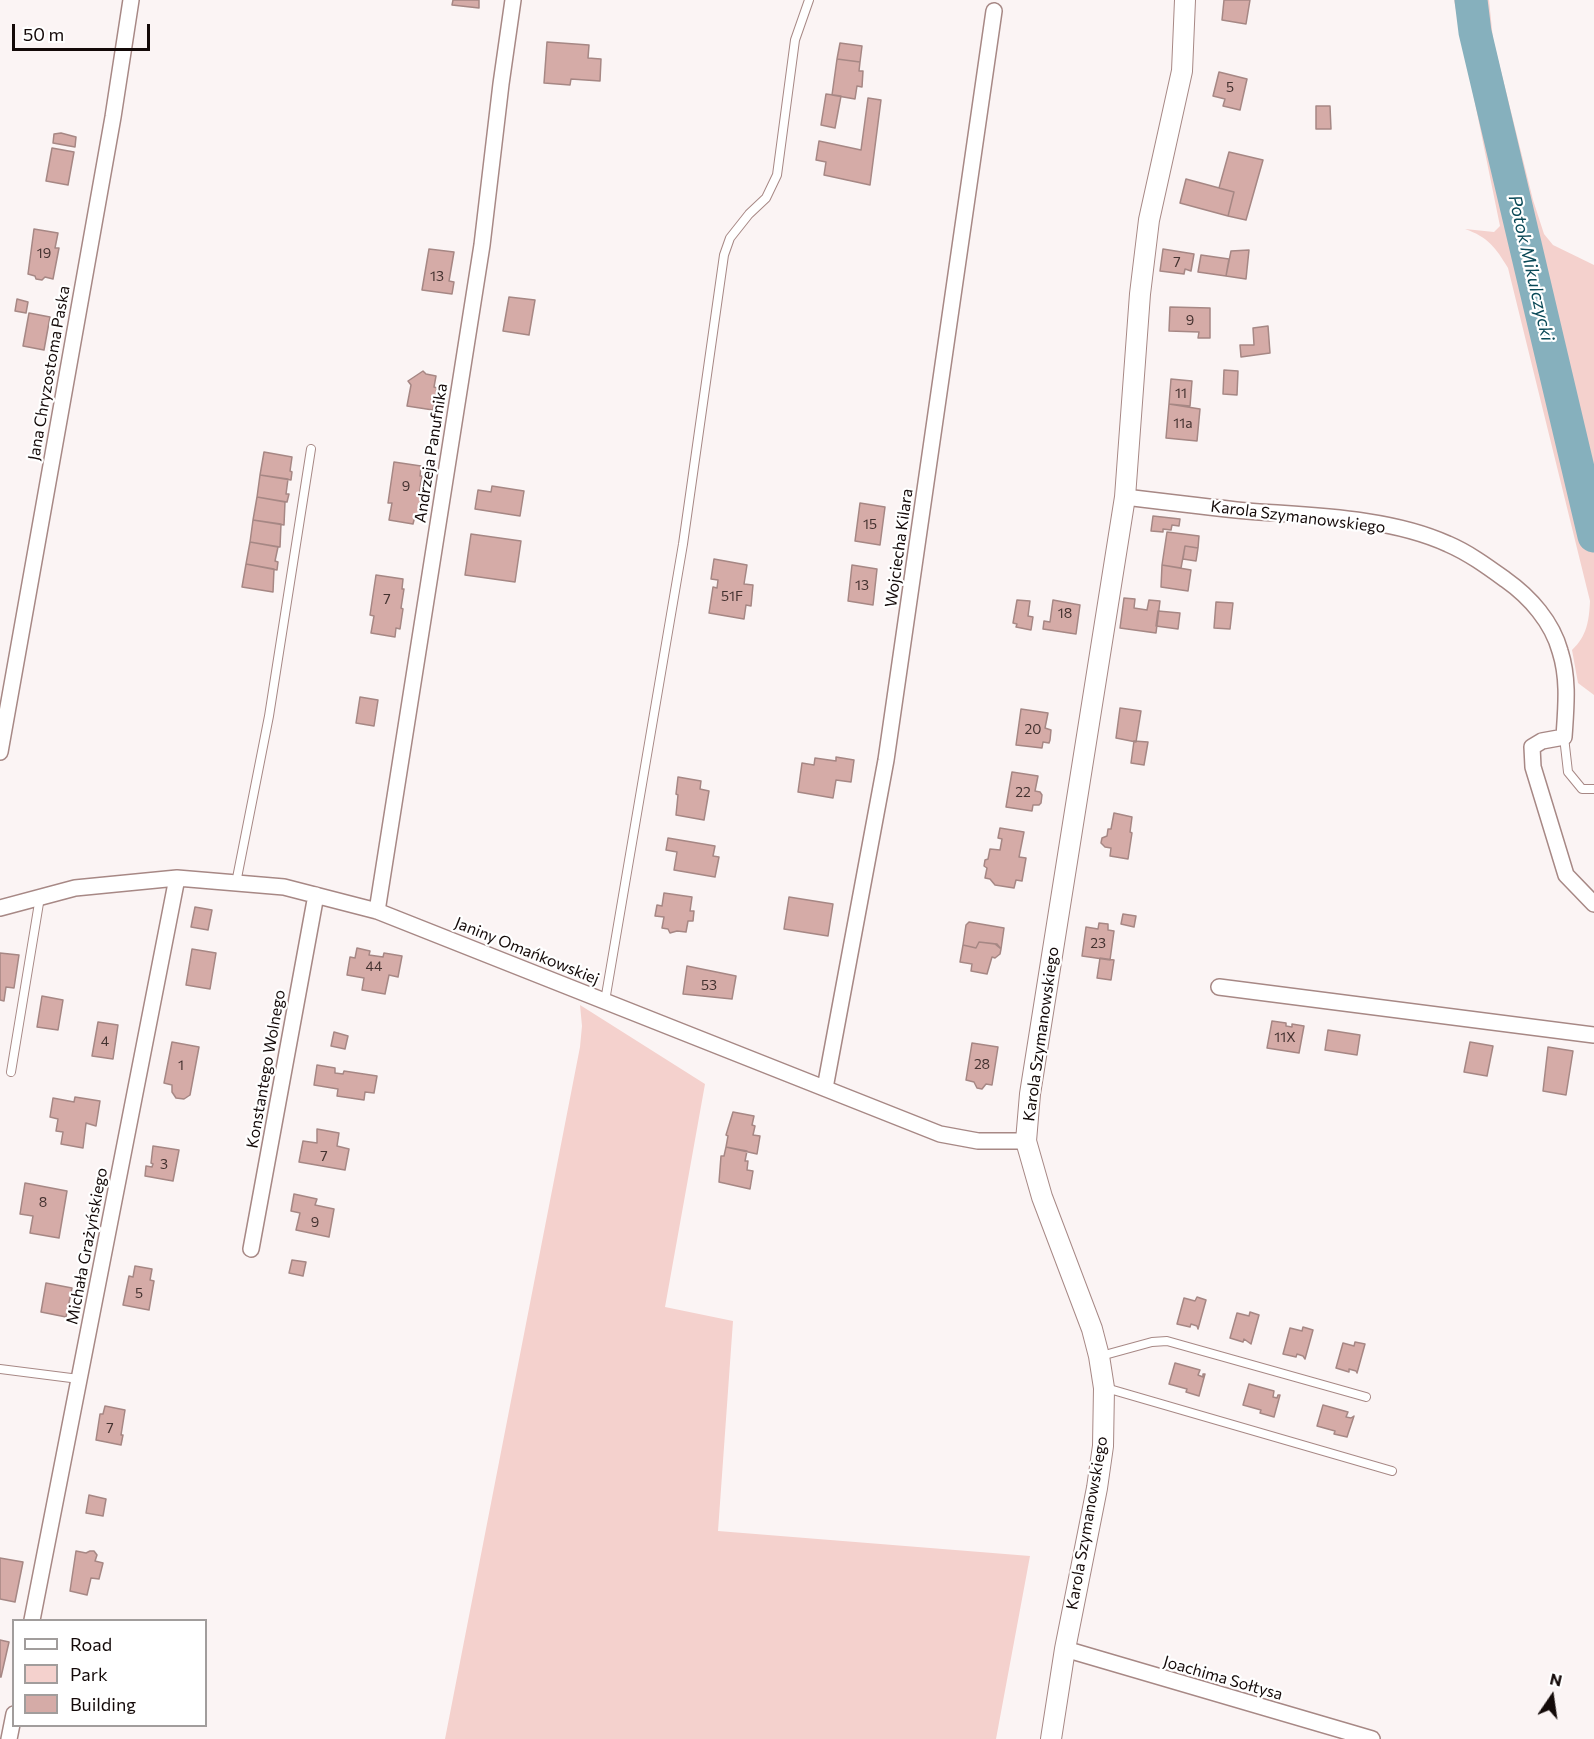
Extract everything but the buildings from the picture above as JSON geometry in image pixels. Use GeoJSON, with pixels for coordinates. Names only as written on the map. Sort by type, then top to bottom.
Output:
{"type":"FeatureCollection","features":[{"type":"Feature","properties":{"kind":"street","name":"Jana Chryzostoma Paska"},"geometry":{"type":"LineString","coordinates":[[0,752],[113,117],[131,0]]}},
{"type":"Feature","properties":{"kind":"street","name":"Andrzeja Panufnika"},"geometry":{"type":"LineString","coordinates":[[377,911],[482,245],[513,0]]}},
{"type":"Feature","properties":{"kind":"street","name":"Karola Szymanowskiego"},"geometry":{"type":"LineString","coordinates":[[1051,1739],[1065,1649],[1103,1446],[1104,1388],[1092,1329],[1042,1197],[1026,1141],[1030,1094],[1125,497],[1140,294],[1149,220],[1182,70],[1185,0]]}},
{"type":"Feature","properties":{"kind":"street","name":"Wojciecha Kilara"},"geometry":{"type":"LineString","coordinates":[[825,1088],[886,760],[994,11]]}},
{"type":"Feature","properties":{"kind":"street","name":"Karola Szymanowskiego"},"geometry":{"type":"LineString","coordinates":[[1125,497],[1371,523],[1448,544],[1483,564],[1517,588],[1545,618],[1560,649],[1565,671],[1567,698],[1564,737]]}},
{"type":"Feature","properties":{"kind":"street"},"geometry":{"type":"LineString","coordinates":[[1564,737],[1542,741],[1532,747],[1533,767],[1566,875],[1594,904]]}},
{"type":"Feature","properties":{"kind":"street","name":"Janiny Omańkowskiej"},"geometry":{"type":"LineString","coordinates":[[0,908],[75,888],[177,878],[284,887],[377,911],[940,1134],[978,1141],[1026,1141]]}},
{"type":"Feature","properties":{"kind":"street","name":"Michała Grażyńskiego"},"geometry":{"type":"LineString","coordinates":[[32,1619],[177,878]]}},
{"type":"Feature","properties":{"kind":"street","name":"Konstantego Wolnego"},"geometry":{"type":"LineString","coordinates":[[251,1249],[316,895]]}},
{"type":"Feature","properties":{"kind":"street"},"geometry":{"type":"LineString","coordinates":[[1219,987],[1594,1035]]}},
{"type":"Feature","properties":{"kind":"street","name":"Joachima Sołtysa"},"geometry":{"type":"LineString","coordinates":[[1065,1649],[1372,1739]]}},
{"type":"Feature","properties":{"kind":"street"},"geometry":{"type":"LineString","coordinates":[[9,1739],[12,1724]]}},
{"type":"Feature","properties":{"kind":"lane"},"geometry":{"type":"LineString","coordinates":[[605,1001],[683,544],[724,255],[730,238],[748,214],[766,198],[777,175],[795,40],[809,0]]}},
{"type":"Feature","properties":{"kind":"lane"},"geometry":{"type":"LineString","coordinates":[[236,883],[269,716],[311,449]]}},
{"type":"Feature","properties":{"kind":"lane"},"geometry":{"type":"LineString","coordinates":[[1564,737],[1568,771],[1582,789],[1594,789]]}},
{"type":"Feature","properties":{"kind":"lane"},"geometry":{"type":"LineString","coordinates":[[11,1072],[40,897]]}},
{"type":"Feature","properties":{"kind":"lane"},"geometry":{"type":"LineString","coordinates":[[1099,1356],[1152,1342],[1167,1341],[1366,1397]]}},
{"type":"Feature","properties":{"kind":"lane"},"geometry":{"type":"LineString","coordinates":[[0,1369],[79,1379]]}},
{"type":"Feature","properties":{"kind":"lane"},"geometry":{"type":"LineString","coordinates":[[1104,1388],[1392,1471]]}},
{"type":"Feature","properties":{"kind":"green space"},"geometry":{"type":"Polygon","coordinates":[[[1454,0],[1489,0],[1493,39],[1533,200],[1544,234],[1553,245],[1594,265],[1594,695],[1578,683],[1572,650],[1586,628],[1590,601],[1508,268],[1491,244],[1465,229],[1494,232],[1500,226],[1454,0]]]}},
{"type":"Feature","properties":{"kind":"green space"},"geometry":{"type":"Polygon","coordinates":[[[580,1005],[705,1084],[665,1307],[733,1321],[718,1531],[1030,1556],[996,1739],[445,1739],[580,1047],[582,1026],[580,1005]]]}},
{"type":"Feature","properties":{"kind":"waterway","name":"Potok Mikulczycki"},"geometry":{"type":"LineString","coordinates":[[1471,0],[1475,32],[1594,536]]}}]}
